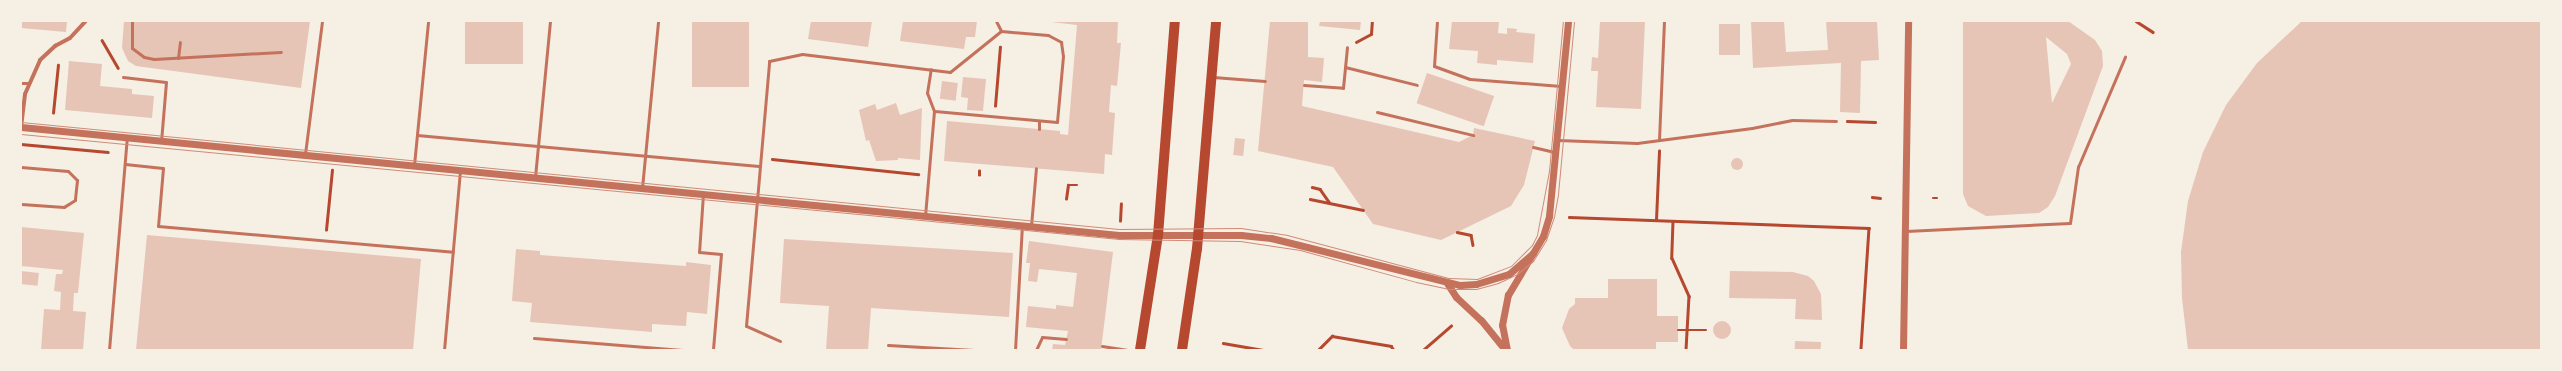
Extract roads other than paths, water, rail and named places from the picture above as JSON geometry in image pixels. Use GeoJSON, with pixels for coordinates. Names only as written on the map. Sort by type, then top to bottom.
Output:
{"type":"FeatureCollection","features":[{"type":"Feature","properties":{"kind":"main road"},"geometry":{"type":"LineString","coordinates":[[1140,350],[1158,235],[1175,21]]}},
{"type":"Feature","properties":{"kind":"main road"},"geometry":{"type":"LineString","coordinates":[[1182,350],[1198,235],[1213,77],[1216,21]]}},
{"type":"Feature","properties":{"kind":"street"},"geometry":{"type":"LineString","coordinates":[[86,21],[70,38],[55,46],[40,60],[28,83],[21,128],[128,137],[1119,235],[1198,235],[1271,238],[1447,283],[1476,284],[1497,279],[1509,274],[1533,253]]}},
{"type":"Feature","properties":{"kind":"street"},"geometry":{"type":"LineString","coordinates":[[1506,350],[1502,325],[1503,312],[1508,295],[1543,236],[1549,216],[1558,140],[1568,21]]}},
{"type":"Feature","properties":{"kind":"street"},"geometry":{"type":"LineString","coordinates":[[1903,350],[1908,21]]}},
{"type":"Feature","properties":{"kind":"street"},"geometry":{"type":"LineString","coordinates":[[1447,283],[1456,297],[1481,320],[1506,350]]}},
{"type":"Feature","properties":{"kind":"lane"},"geometry":{"type":"LineString","coordinates":[[132,21],[130,40],[137,54],[154,59],[281,52]]}},
{"type":"Feature","properties":{"kind":"lane"},"geometry":{"type":"LineString","coordinates":[[305,155],[322,21]]}},
{"type":"Feature","properties":{"kind":"lane"},"geometry":{"type":"LineString","coordinates":[[414,166],[428,21]]}},
{"type":"Feature","properties":{"kind":"lane"},"geometry":{"type":"LineString","coordinates":[[535,178],[550,21]]}},
{"type":"Feature","properties":{"kind":"lane"},"geometry":{"type":"LineString","coordinates":[[642,188],[658,21]]}},
{"type":"Feature","properties":{"kind":"lane"},"geometry":{"type":"LineString","coordinates":[[996,21],[1001,31]]}},
{"type":"Feature","properties":{"kind":"lane"},"geometry":{"type":"LineString","coordinates":[[1437,21],[1434,66],[1470,79],[1562,86]]}},
{"type":"Feature","properties":{"kind":"lane"},"geometry":{"type":"LineString","coordinates":[[1659,140],[1664,21]]}},
{"type":"Feature","properties":{"kind":"lane"},"geometry":{"type":"LineString","coordinates":[[780,341],[746,326],[769,61],[802,54],[950,72],[1001,31],[1048,35],[1061,42],[1063,56],[1057,122],[934,111]]}},
{"type":"Feature","properties":{"kind":"lane"},"geometry":{"type":"LineString","coordinates":[[178,58],[180,42]]}},
{"type":"Feature","properties":{"kind":"lane"},"geometry":{"type":"LineString","coordinates":[[1304,85],[1343,88],[1346,47]]}},
{"type":"Feature","properties":{"kind":"lane"},"geometry":{"type":"LineString","coordinates":[[1904,231],[2070,223],[2078,167],[2125,57]]}},
{"type":"Feature","properties":{"kind":"lane"},"geometry":{"type":"LineString","coordinates":[[1345,67],[1417,85]]}},
{"type":"Feature","properties":{"kind":"lane"},"geometry":{"type":"LineString","coordinates":[[925,216],[934,111],[927,92],[931,69]]}},
{"type":"Feature","properties":{"kind":"lane"},"geometry":{"type":"LineString","coordinates":[[1213,77],[1265,81]]}},
{"type":"Feature","properties":{"kind":"lane"},"geometry":{"type":"LineString","coordinates":[[123,78],[166,82],[161,141]]}},
{"type":"Feature","properties":{"kind":"lane"},"geometry":{"type":"LineString","coordinates":[[21,83],[28,83]]}},
{"type":"Feature","properties":{"kind":"lane"},"geometry":{"type":"LineString","coordinates":[[1377,112],[1473,135]]}},
{"type":"Feature","properties":{"kind":"lane"},"geometry":{"type":"LineString","coordinates":[[1039,129],[1040,120]]}},
{"type":"Feature","properties":{"kind":"lane"},"geometry":{"type":"LineString","coordinates":[[1558,140],[1637,143],[1792,120],[1836,121]]}},
{"type":"Feature","properties":{"kind":"lane"},"geometry":{"type":"LineString","coordinates":[[417,135],[759,166]]}},
{"type":"Feature","properties":{"kind":"lane"},"geometry":{"type":"LineString","coordinates":[[109,350],[128,137]]}},
{"type":"Feature","properties":{"kind":"lane"},"geometry":{"type":"LineString","coordinates":[[1533,148],[1556,153]]}},
{"type":"Feature","properties":{"kind":"lane"},"geometry":{"type":"LineString","coordinates":[[125,164],[163,168],[158,226],[453,252]]}},
{"type":"Feature","properties":{"kind":"lane"},"geometry":{"type":"LineString","coordinates":[[21,167],[68,171],[77,180],[75,200],[64,208],[21,204]]}},
{"type":"Feature","properties":{"kind":"lane"},"geometry":{"type":"LineString","coordinates":[[1031,227],[1036,168]]}},
{"type":"Feature","properties":{"kind":"lane"},"geometry":{"type":"LineString","coordinates":[[444,350],[460,171]]}},
{"type":"Feature","properties":{"kind":"lane"},"geometry":{"type":"LineString","coordinates":[[703,194],[699,252],[721,254],[713,350]]}},
{"type":"Feature","properties":{"kind":"lane"},"geometry":{"type":"LineString","coordinates":[[1015,350],[1022,226]]}},
{"type":"Feature","properties":{"kind":"lane"},"geometry":{"type":"LineString","coordinates":[[1036,350],[1042,337],[1066,339]]}},
{"type":"Feature","properties":{"kind":"lane"},"geometry":{"type":"LineString","coordinates":[[534,338],[683,350]]}},
{"type":"Feature","properties":{"kind":"lane"},"geometry":{"type":"LineString","coordinates":[[888,345],[974,350]]}},
{"type":"Feature","properties":{"kind":"lane"},"geometry":{"type":"LineString","coordinates":[[1102,346],[1128,350]]}},
{"type":"Feature","properties":{"kind":"tram line"},"geometry":{"type":"LineString","coordinates":[[21,122],[1119,229],[1241,228],[1287,235],[1449,278],[1477,279],[1511,266],[1532,245],[1537,235],[1549,171],[1563,21]]}},
{"type":"Feature","properties":{"kind":"tram line"},"geometry":{"type":"LineString","coordinates":[[21,134],[1119,239],[1240,241],[1300,250],[1416,282],[1450,289],[1476,289],[1498,283],[1517,274],[1533,261],[1546,240],[1554,217],[1558,194],[1574,21]]}}]}
